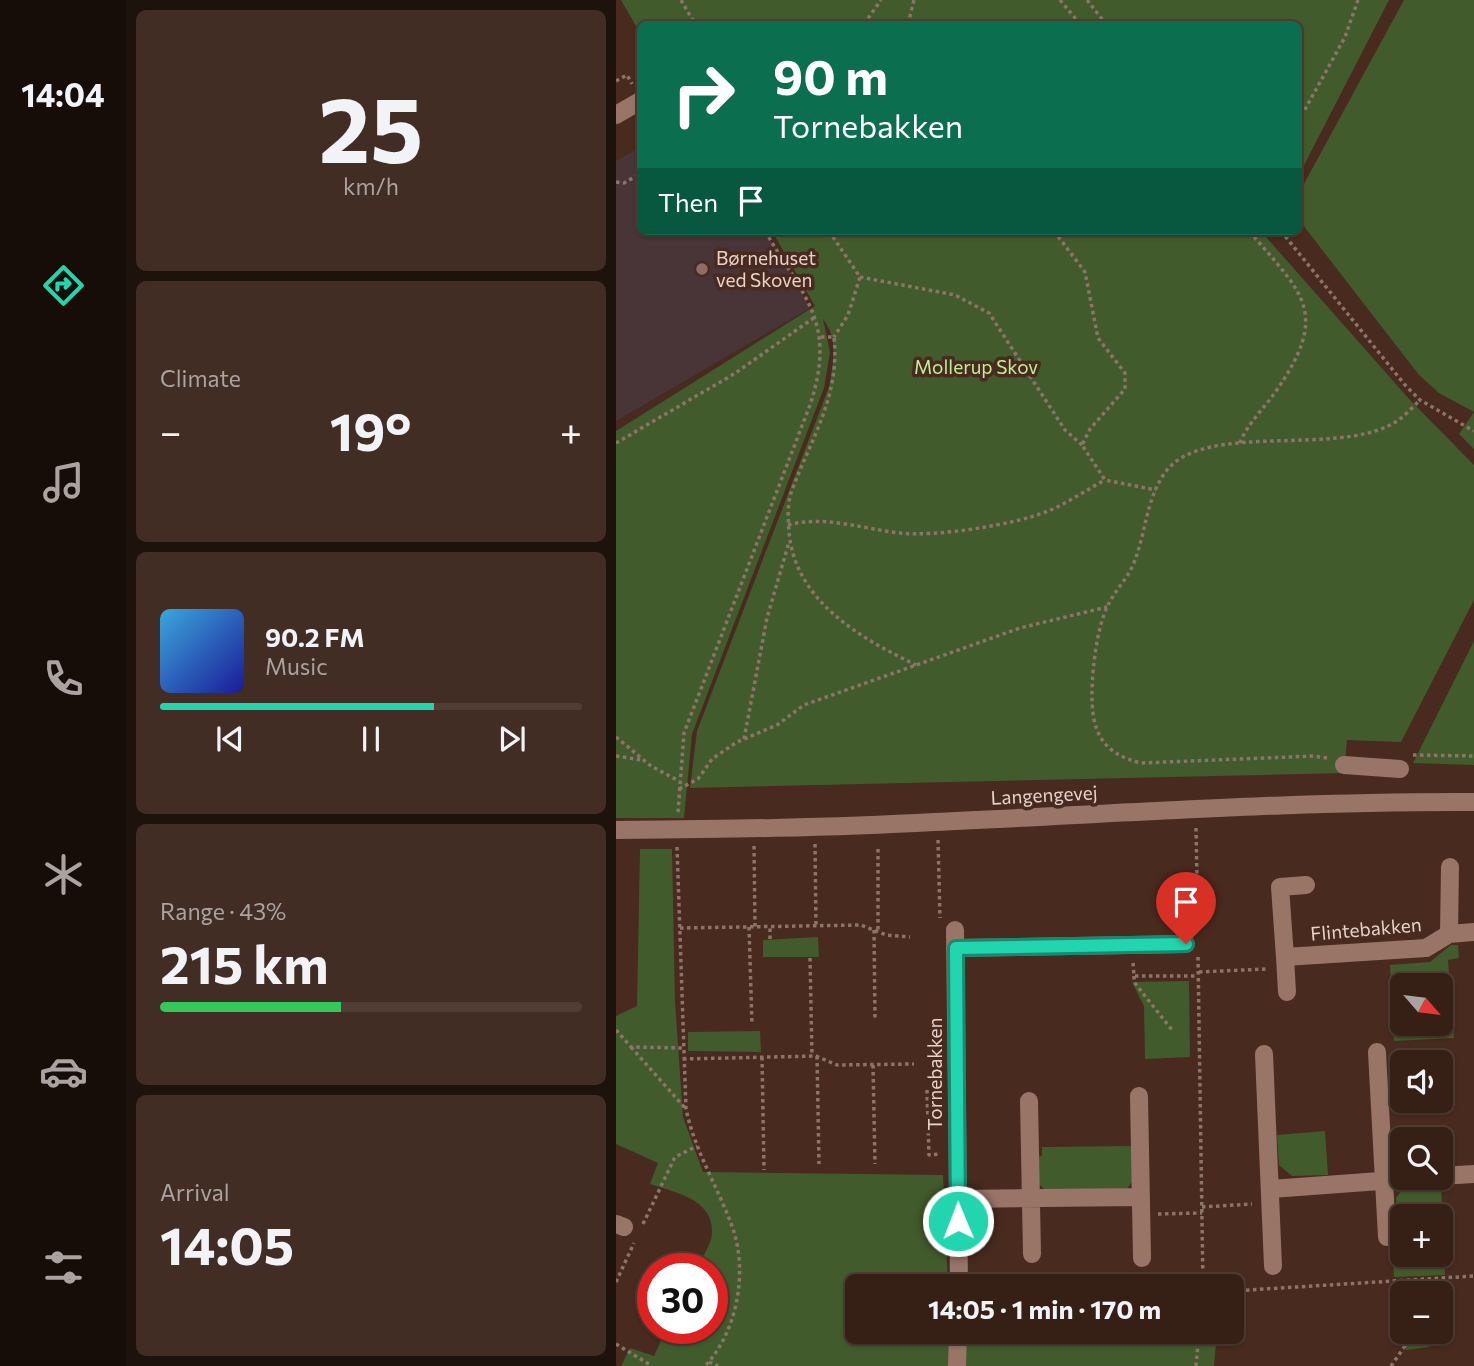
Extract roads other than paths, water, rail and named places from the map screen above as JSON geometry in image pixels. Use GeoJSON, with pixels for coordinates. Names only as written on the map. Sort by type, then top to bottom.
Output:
{"type":"FeatureCollection","features":[{"type":"Feature","properties":{"kind":"street"},"geometry":{"type":"LineString","coordinates":[[616,115],[637,102]]}},
{"type":"Feature","properties":{"kind":"street"},"geometry":{"type":"LineString","coordinates":[[1343,765],[1403,762]]}},
{"type":"Feature","properties":{"kind":"street","name":"Langengevej"},"geometry":{"type":"LineString","coordinates":[[616,831],[933,822],[1195,808],[1474,802]]}},
{"type":"Feature","properties":{"kind":"street","name":"Flintebakken"},"geometry":{"type":"LineString","coordinates":[[1449,934],[1450,867]]}},
{"type":"Feature","properties":{"kind":"street","name":"Flintebakken"},"geometry":{"type":"LineString","coordinates":[[1287,992],[1280,887],[1306,885]]}},
{"type":"Feature","properties":{"kind":"street","name":"Tornebakken"},"geometry":{"type":"LineString","coordinates":[[948,927],[956,948],[959,1274]]}},
{"type":"Feature","properties":{"kind":"street","name":"Flintebakken"},"geometry":{"type":"LineString","coordinates":[[1285,963],[1426,948],[1449,934],[1474,932]]}},
{"type":"Feature","properties":{"kind":"street"},"geometry":{"type":"LineString","coordinates":[[956,948],[1186,944]]}},
{"type":"Feature","properties":{"kind":"street"},"geometry":{"type":"LineString","coordinates":[[1377,1052],[1387,1237]]}},
{"type":"Feature","properties":{"kind":"street"},"geometry":{"type":"LineString","coordinates":[[1264,1054],[1273,1266]]}},
{"type":"Feature","properties":{"kind":"street"},"geometry":{"type":"LineString","coordinates":[[1139,1096],[1142,1258]]}},
{"type":"Feature","properties":{"kind":"street"},"geometry":{"type":"LineString","coordinates":[[1029,1101],[1032,1254]]}},
{"type":"Feature","properties":{"kind":"street"},"geometry":{"type":"LineString","coordinates":[[1453,1175],[1474,1174]]}},
{"type":"Feature","properties":{"kind":"street"},"geometry":{"type":"LineString","coordinates":[[1271,1196],[1390,1181]]}},
{"type":"Feature","properties":{"kind":"street"},"geometry":{"type":"LineString","coordinates":[[958,1199],[1030,1199],[1141,1205]]}},
{"type":"Feature","properties":{"kind":"street"},"geometry":{"type":"LineString","coordinates":[[957,1366],[958,1344]]}},
{"type":"Feature","properties":{"kind":"place","name":"Børnehuset ved Skoven"},"geometry":{"type":"Point","coordinates":[702,269]}},
{"type":"Feature","properties":{"kind":"park label","name":"Mollerup Skov"},"geometry":{"type":"Point","coordinates":[976,367]}}]}
